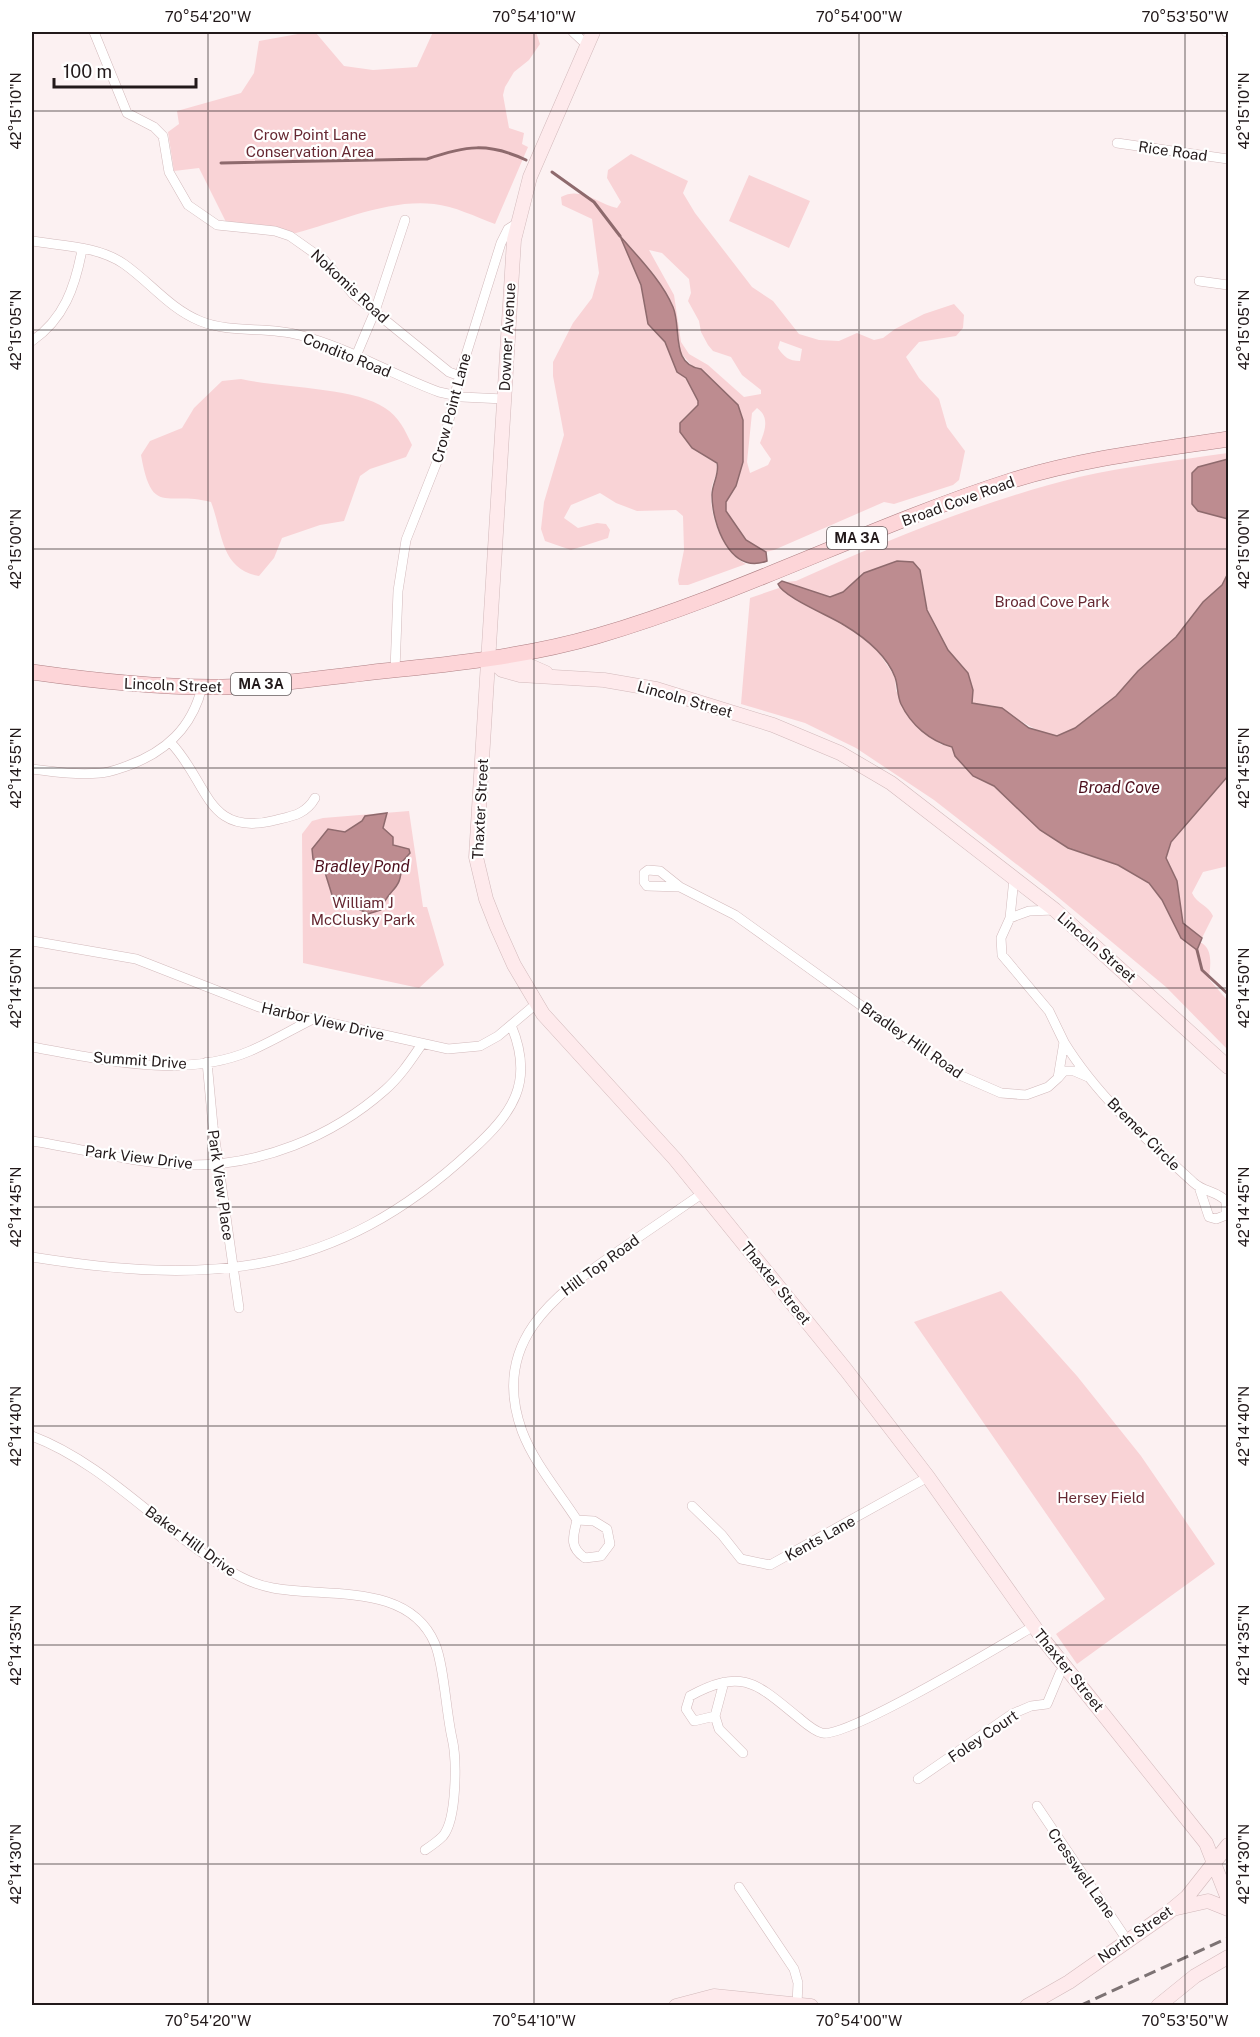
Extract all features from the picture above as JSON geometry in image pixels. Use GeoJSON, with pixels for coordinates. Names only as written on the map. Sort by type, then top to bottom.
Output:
{"type":"FeatureCollection","features":[{"type":"Feature","properties":{"kind":"main road","name":"Broad Cove Road"},"geometry":{"type":"LineString","coordinates":[[490,658],[554,646],[631,626],[1012,480],[1130,453],[1228,439]]}},
{"type":"Feature","properties":{"kind":"main road","name":"Lincoln Street"},"geometry":{"type":"LineString","coordinates":[[32,672],[100,682],[202,687],[249,686],[490,658]]}},
{"type":"Feature","properties":{"kind":"street","name":"Nokomis Road"},"geometry":{"type":"LineString","coordinates":[[94,32],[124,108],[132,117],[154,127],[163,136],[169,172],[188,205],[217,225],[275,231],[290,236],[324,260],[353,294],[449,372],[459,376]]}},
{"type":"Feature","properties":{"kind":"street"},"geometry":{"type":"LineString","coordinates":[[573,32],[587,45]]}},
{"type":"Feature","properties":{"kind":"street","name":"Downer Avenue"},"geometry":{"type":"LineString","coordinates":[[490,658],[516,224],[530,177],[593,32]]}},
{"type":"Feature","properties":{"kind":"street","name":"Rice Road"},"geometry":{"type":"LineString","coordinates":[[1117,143],[1228,159]]}},
{"type":"Feature","properties":{"kind":"street"},"geometry":{"type":"LineString","coordinates":[[356,356],[375,311],[405,220]]}},
{"type":"Feature","properties":{"kind":"street","name":"Crow Point Lane"},"geometry":{"type":"LineString","coordinates":[[395,670],[398,591],[403,551],[410,527],[436,466],[459,376],[501,243],[508,229],[516,224]]}},
{"type":"Feature","properties":{"kind":"street","name":"Condito Road"},"geometry":{"type":"LineString","coordinates":[[32,241],[82,249],[111,257],[124,264],[179,311],[201,322],[222,328],[299,334],[356,356],[425,387],[455,396],[504,399]]}},
{"type":"Feature","properties":{"kind":"street"},"geometry":{"type":"LineString","coordinates":[[32,341],[47,330],[69,299],[82,249]]}},
{"type":"Feature","properties":{"kind":"street"},"geometry":{"type":"LineString","coordinates":[[1199,281],[1228,285]]}},
{"type":"Feature","properties":{"kind":"street","name":"Lincoln Street"},"geometry":{"type":"LineString","coordinates":[[490,658],[502,670],[520,675],[625,683],[656,689],[772,725],[840,753],[891,783],[1055,910],[1228,1067]]}},
{"type":"Feature","properties":{"kind":"street","name":"Thaxter Street"},"geometry":{"type":"LineString","coordinates":[[490,658],[478,817],[477,871],[497,927],[536,1004],[560,1035],[703,1193],[778,1284],[928,1477],[1034,1626],[1206,1843],[1228,1899]]}},
{"type":"Feature","properties":{"kind":"street"},"geometry":{"type":"LineString","coordinates":[[32,770],[70,774],[103,773],[139,762],[171,743],[192,717],[202,687]]}},
{"type":"Feature","properties":{"kind":"street"},"geometry":{"type":"LineString","coordinates":[[171,743],[218,811],[233,822],[253,825],[302,813],[315,798]]}},
{"type":"Feature","properties":{"kind":"street"},"geometry":{"type":"LineString","coordinates":[[1014,878],[1010,918],[1001,938],[1002,955],[1049,1011],[1064,1042],[1058,1078]]}},
{"type":"Feature","properties":{"kind":"street","name":"Bradley Hill Road"},"geometry":{"type":"LineString","coordinates":[[680,887],[753,926],[955,1073],[987,1089],[1012,1095],[1037,1093],[1058,1078]]}},
{"type":"Feature","properties":{"kind":"street"},"geometry":{"type":"LineString","coordinates":[[1010,918],[1029,910],[1055,910]]}},
{"type":"Feature","properties":{"kind":"street","name":"Harbor View Drive"},"geometry":{"type":"LineString","coordinates":[[32,941],[136,959],[259,1007],[448,1049],[467,1049],[498,1036],[536,1004]]}},
{"type":"Feature","properties":{"kind":"street","name":"Summit Drive"},"geometry":{"type":"LineString","coordinates":[[32,1047],[138,1063],[186,1065],[249,1052],[311,1020]]}},
{"type":"Feature","properties":{"kind":"street"},"geometry":{"type":"LineString","coordinates":[[32,1257],[135,1271],[234,1268],[290,1258],[344,1239],[390,1214],[452,1170],[502,1120],[520,1086],[522,1059],[511,1025]]}},
{"type":"Feature","properties":{"kind":"street","name":"Bremer Circle"},"geometry":{"type":"LineString","coordinates":[[1064,1042],[1090,1078],[1159,1151],[1199,1187]]}},
{"type":"Feature","properties":{"kind":"street","name":"Park View Drive"},"geometry":{"type":"LineString","coordinates":[[32,1141],[155,1162],[219,1164],[249,1160],[304,1141],[347,1118],[386,1090],[422,1044]]}},
{"type":"Feature","properties":{"kind":"street","name":"Park View Place"},"geometry":{"type":"LineString","coordinates":[[207,1062],[238,1308]]}},
{"type":"Feature","properties":{"kind":"street"},"geometry":{"type":"LineString","coordinates":[[1058,1078],[1064,1071],[1074,1071],[1090,1078]]}},
{"type":"Feature","properties":{"kind":"street","name":"Hill Top Road"},"geometry":{"type":"LineString","coordinates":[[577,1520],[530,1448],[517,1415],[515,1374],[526,1336],[539,1315],[574,1282],[703,1193]]}},
{"type":"Feature","properties":{"kind":"street","name":"Baker Hill Drive"},"geometry":{"type":"LineString","coordinates":[[32,1436],[107,1479],[211,1558],[245,1579],[287,1590],[362,1596],[402,1607],[427,1626],[437,1646],[455,1750],[452,1808],[444,1835],[425,1851]]}},
{"type":"Feature","properties":{"kind":"street","name":"Kents Lane"},"geometry":{"type":"LineString","coordinates":[[692,1506],[722,1535],[741,1559],[770,1565],[928,1477]]}},
{"type":"Feature","properties":{"kind":"street"},"geometry":{"type":"LineString","coordinates":[[577,1520],[594,1521],[607,1529],[610,1544],[601,1556],[585,1558],[577,1552],[572,1537],[577,1520]]}},
{"type":"Feature","properties":{"kind":"street"},"geometry":{"type":"LineString","coordinates":[[715,1716],[694,1721],[686,1709],[690,1696],[724,1682],[749,1682],[765,1689],[806,1723],[822,1733],[840,1731],[911,1696],[1034,1626]]}},
{"type":"Feature","properties":{"kind":"street","name":"Foley Court"},"geometry":{"type":"LineString","coordinates":[[918,1779],[1012,1714],[1031,1706],[1047,1704],[1060,1673],[1066,1668]]}},
{"type":"Feature","properties":{"kind":"street"},"geometry":{"type":"LineString","coordinates":[[724,1682],[715,1716],[719,1729],[743,1753]]}},
{"type":"Feature","properties":{"kind":"street","name":"Cresswell Lane"},"geometry":{"type":"LineString","coordinates":[[1037,1806],[1127,1940]]}},
{"type":"Feature","properties":{"kind":"street","name":"North Street"},"geometry":{"type":"LineString","coordinates":[[1027,2006],[1069,1982],[1169,1912],[1187,1897],[1228,1845]]}},
{"type":"Feature","properties":{"kind":"street"},"geometry":{"type":"LineString","coordinates":[[676,2006],[714,1996],[804,2005],[794,1969],[740,1887]]}},
{"type":"Feature","properties":{"kind":"street"},"geometry":{"type":"LineString","coordinates":[[1169,1912],[1198,1902],[1214,1902],[1228,1909]]}},
{"type":"Feature","properties":{"kind":"street"},"geometry":{"type":"LineString","coordinates":[[1158,2006],[1195,1976],[1228,1957]]}},
{"type":"Feature","properties":{"kind":"green space","name":"Crow Point Lane Conservation Area"},"geometry":{"type":"Polygon","coordinates":[[[309,32],[316,33],[344,66],[373,70],[417,67],[433,32],[536,32],[540,44],[529,60],[514,72],[503,95],[509,128],[524,133],[522,144],[528,147],[495,224],[449,207],[416,203],[364,212],[290,234],[228,226],[199,168],[174,171],[168,132],[179,124],[177,111],[241,93],[254,73],[259,41],[309,32]]]}},
{"type":"Feature","properties":{"kind":"green space"},"geometry":{"type":"Polygon","coordinates":[[[631,154],[688,181],[683,193],[695,213],[752,287],[773,301],[799,334],[819,340],[839,341],[857,333],[874,340],[883,338],[924,314],[954,304],[964,315],[963,328],[956,336],[919,342],[906,357],[919,378],[939,399],[947,427],[965,451],[959,480],[953,485],[894,504],[884,502],[774,550],[766,552],[746,540],[726,511],[726,502],[736,486],[743,462],[743,420],[738,406],[702,370],[694,368],[679,351],[674,309],[663,290],[622,238],[641,285],[648,324],[665,342],[677,372],[686,378],[698,401],[698,405],[684,418],[701,454],[717,466],[711,496],[718,530],[730,550],[746,564],[688,585],[679,585],[684,550],[683,516],[676,510],[637,511],[616,503],[600,493],[571,505],[564,518],[578,528],[597,523],[606,524],[610,530],[608,538],[571,550],[545,541],[541,529],[544,502],[564,435],[553,376],[553,362],[573,323],[592,298],[599,273],[592,219],[562,205],[561,197],[568,194],[582,195],[617,208],[621,202],[607,178],[608,170],[631,154]],[[649,250],[674,295],[681,342],[689,354],[708,365],[744,397],[761,394],[761,390],[742,375],[731,357],[713,351],[708,345],[688,301],[691,293],[689,279],[662,253],[649,250]],[[780,341],[778,348],[787,358],[800,361],[802,349],[780,341]],[[757,408],[752,413],[747,462],[750,473],[768,465],[771,459],[760,443],[765,429],[764,416],[757,408]]]}},
{"type":"Feature","properties":{"kind":"green space"},"geometry":{"type":"Polygon","coordinates":[[[749,175],[810,201],[789,248],[729,221],[749,175]]]}},
{"type":"Feature","properties":{"kind":"green space"},"geometry":{"type":"Polygon","coordinates":[[[241,379],[337,392],[372,401],[394,415],[412,445],[406,457],[370,469],[360,476],[344,521],[320,525],[282,538],[274,558],[259,576],[246,572],[230,558],[211,502],[163,498],[156,494],[145,475],[141,455],[150,441],[182,428],[194,408],[222,381],[241,379]]]}},
{"type":"Feature","properties":{"kind":"green space","name":"Broad Cove Park"},"geometry":{"type":"Polygon","coordinates":[[[1228,453],[1228,459],[1198,467],[1192,479],[1192,499],[1210,514],[1228,519],[1228,573],[1222,585],[1203,602],[1176,637],[1138,671],[1116,696],[1075,728],[1057,736],[1033,728],[996,707],[972,703],[968,673],[948,650],[927,610],[920,570],[864,573],[843,592],[830,597],[787,585],[785,582],[796,581],[864,551],[971,509],[1043,486],[1116,470],[1228,453]]]}},
{"type":"Feature","properties":{"kind":"green space"},"geometry":{"type":"Polygon","coordinates":[[[779,588],[855,631],[877,650],[895,677],[896,691],[940,744],[952,747],[973,776],[994,786],[1040,830],[1067,848],[1118,865],[1149,883],[1162,900],[1181,938],[1198,949],[1200,942],[1209,953],[1209,979],[1228,1001],[1228,1050],[1166,987],[1047,888],[934,800],[856,748],[805,723],[741,704],[750,598],[779,588]]]}},
{"type":"Feature","properties":{"kind":"green space"},"geometry":{"type":"Polygon","coordinates":[[[1228,776],[1228,866],[1203,872],[1192,893],[1213,916],[1202,938],[1183,923],[1177,881],[1166,858],[1171,842],[1228,776]]]}},
{"type":"Feature","properties":{"kind":"green space","name":"William J McClusky Park"},"geometry":{"type":"Polygon","coordinates":[[[409,811],[423,907],[427,907],[444,965],[419,988],[303,963],[302,834],[312,821],[323,818],[409,811]]]}},
{"type":"Feature","properties":{"kind":"green space","name":"Hersey Field"},"geometry":{"type":"Polygon","coordinates":[[[1001,1291],[1077,1376],[1141,1456],[1215,1564],[1077,1664],[1056,1634],[1105,1599],[914,1322],[1001,1291]]]}},
{"type":"Feature","properties":{"kind":"water"},"geometry":{"type":"Polygon","coordinates":[[[620,236],[668,297],[676,316],[679,344],[685,361],[701,369],[738,405],[743,420],[743,462],[736,486],[726,502],[726,511],[746,540],[766,552],[767,561],[754,563],[743,561],[733,554],[720,532],[715,520],[712,495],[717,463],[692,448],[680,432],[680,423],[698,405],[698,401],[686,378],[677,372],[665,342],[648,324],[641,285],[620,236]]]}},
{"type":"Feature","properties":{"kind":"water"},"geometry":{"type":"Polygon","coordinates":[[[1228,459],[1228,519],[1198,511],[1192,504],[1192,473],[1198,467],[1228,459]]]}},
{"type":"Feature","properties":{"kind":"water","name":"Broad Cove"},"geometry":{"type":"Polygon","coordinates":[[[897,561],[913,562],[920,570],[927,610],[948,650],[968,673],[973,690],[972,703],[1002,708],[1029,728],[1057,736],[1075,728],[1116,696],[1138,671],[1176,637],[1203,602],[1222,585],[1228,573],[1228,776],[1171,842],[1166,858],[1177,881],[1183,923],[1202,938],[1197,950],[1181,938],[1162,900],[1149,883],[1118,865],[1068,848],[1040,830],[994,786],[973,776],[955,756],[952,747],[936,741],[910,719],[901,704],[891,669],[874,647],[844,625],[788,595],[778,584],[782,581],[830,597],[843,592],[864,573],[897,561]]]}},
{"type":"Feature","properties":{"kind":"water","name":"Bradley Pond"},"geometry":{"type":"Polygon","coordinates":[[[387,813],[383,828],[393,837],[393,845],[409,849],[410,853],[401,863],[400,879],[381,910],[368,914],[332,895],[323,866],[313,859],[312,849],[328,829],[345,832],[362,821],[365,816],[387,813]]]}},
{"type":"Feature","properties":{"kind":"waterway"},"geometry":{"type":"LineString","coordinates":[[221,163],[427,159],[453,151],[476,148],[500,150],[526,160]]}},
{"type":"Feature","properties":{"kind":"waterway"},"geometry":{"type":"LineString","coordinates":[[552,172],[594,202],[620,236]]}},
{"type":"Feature","properties":{"kind":"waterway"},"geometry":{"type":"LineString","coordinates":[[1197,950],[1202,970],[1228,994]]}},
{"type":"Feature","properties":{"kind":"railway"},"geometry":{"type":"LineString","coordinates":[[1079,2006],[1228,1938]]}}]}
